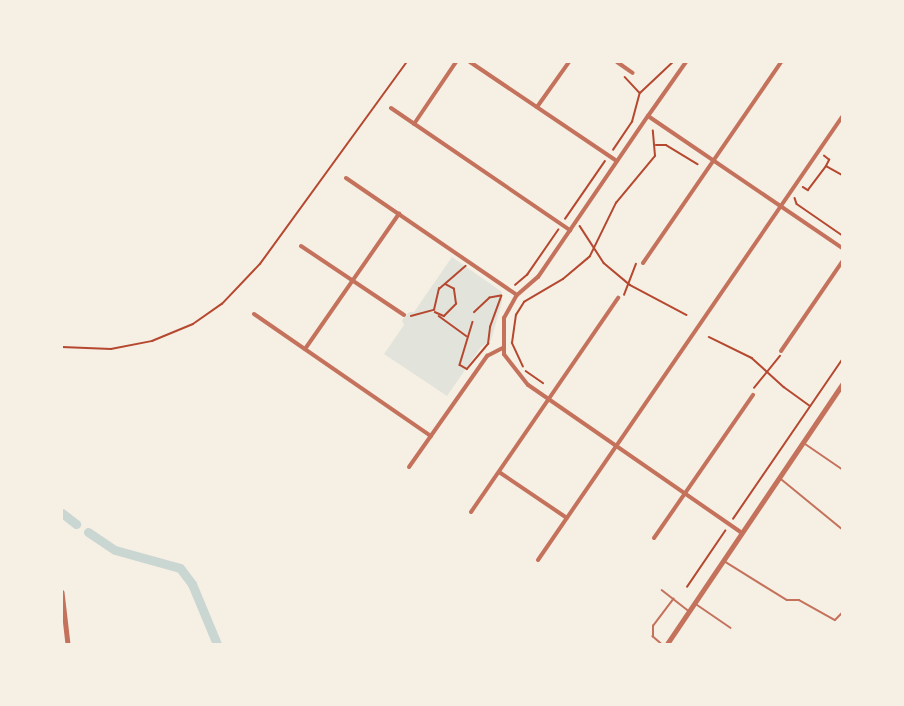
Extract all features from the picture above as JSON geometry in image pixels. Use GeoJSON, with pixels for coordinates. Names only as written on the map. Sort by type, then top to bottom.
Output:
{"type":"FeatureCollection","features":[{"type":"Feature","properties":{"kind":"street"},"geometry":{"type":"LineString","coordinates":[[414,124],[456,62]]}},
{"type":"Feature","properties":{"kind":"street"},"geometry":{"type":"LineString","coordinates":[[470,62],[617,161]]}},
{"type":"Feature","properties":{"kind":"street"},"geometry":{"type":"LineString","coordinates":[[537,107],[569,62]]}},
{"type":"Feature","properties":{"kind":"street"},"geometry":{"type":"LineString","coordinates":[[617,62],[631,71]]}},
{"type":"Feature","properties":{"kind":"street"},"geometry":{"type":"LineString","coordinates":[[686,62],[538,277],[517,295],[504,318],[503,348],[520,378],[742,533]]}},
{"type":"Feature","properties":{"kind":"street"},"geometry":{"type":"LineString","coordinates":[[643,263],[781,62]]}},
{"type":"Feature","properties":{"kind":"street"},"geometry":{"type":"LineString","coordinates":[[391,108],[570,230]]}},
{"type":"Feature","properties":{"kind":"street"},"geometry":{"type":"LineString","coordinates":[[648,116],[843,248]]}},
{"type":"Feature","properties":{"kind":"street"},"geometry":{"type":"LineString","coordinates":[[538,560],[842,117]]}},
{"type":"Feature","properties":{"kind":"street"},"geometry":{"type":"LineString","coordinates":[[346,178],[517,295]]}},
{"type":"Feature","properties":{"kind":"street"},"geometry":{"type":"LineString","coordinates":[[305,349],[399,214]]}},
{"type":"Feature","properties":{"kind":"street"},"geometry":{"type":"LineString","coordinates":[[301,246],[404,315]]}},
{"type":"Feature","properties":{"kind":"street"},"geometry":{"type":"LineString","coordinates":[[781,351],[843,262]]}},
{"type":"Feature","properties":{"kind":"street"},"geometry":{"type":"LineString","coordinates":[[471,512],[618,298]]}},
{"type":"Feature","properties":{"kind":"street"},"geometry":{"type":"LineString","coordinates":[[254,314],[431,436]]}},
{"type":"Feature","properties":{"kind":"street"},"geometry":{"type":"LineString","coordinates":[[409,467],[487,356],[503,348]]}},
{"type":"Feature","properties":{"kind":"street"},"geometry":{"type":"LineString","coordinates":[[667,645],[843,385]]}},
{"type":"Feature","properties":{"kind":"street"},"geometry":{"type":"LineString","coordinates":[[654,538],[753,395]]}},
{"type":"Feature","properties":{"kind":"street"},"geometry":{"type":"LineString","coordinates":[[499,472],[567,518]]}},
{"type":"Feature","properties":{"kind":"street"},"geometry":{"type":"LineString","coordinates":[[62,592],[68,645]]}},
{"type":"Feature","properties":{"kind":"lane"},"geometry":{"type":"LineString","coordinates":[[803,442],[843,469]]}},
{"type":"Feature","properties":{"kind":"lane"},"geometry":{"type":"LineString","coordinates":[[779,478],[843,529]]}},
{"type":"Feature","properties":{"kind":"lane"},"geometry":{"type":"LineString","coordinates":[[724,561],[787,600],[800,600],[835,620],[843,613]]}},
{"type":"Feature","properties":{"kind":"lane"},"geometry":{"type":"LineString","coordinates":[[662,590],[690,612]]}},
{"type":"Feature","properties":{"kind":"lane"},"geometry":{"type":"LineString","coordinates":[[661,645],[653,637],[653,626],[673,599]]}},
{"type":"Feature","properties":{"kind":"lane"},"geometry":{"type":"LineString","coordinates":[[695,603],[731,628]]}},
{"type":"Feature","properties":{"kind":"path"},"geometry":{"type":"LineString","coordinates":[[62,347],[111,349],[152,341],[193,324],[222,304],[260,264],[407,62]]}},
{"type":"Feature","properties":{"kind":"path"},"geometry":{"type":"LineString","coordinates":[[609,156],[632,122],[640,93],[673,62]]}},
{"type":"Feature","properties":{"kind":"path"},"geometry":{"type":"LineString","coordinates":[[631,71],[624,78],[640,93]]}},
{"type":"Feature","properties":{"kind":"path"},"geometry":{"type":"LineString","coordinates":[[543,383],[524,370],[519,360],[511,331],[516,315],[524,303],[563,279],[590,256],[616,203],[654,156],[656,145],[653,131]]}},
{"type":"Feature","properties":{"kind":"path"},"geometry":{"type":"LineString","coordinates":[[656,145],[666,145],[698,164]]}},
{"type":"Feature","properties":{"kind":"path"},"geometry":{"type":"LineString","coordinates":[[802,187],[808,190],[826,166],[829,160],[823,156],[829,147]]}},
{"type":"Feature","properties":{"kind":"path"},"geometry":{"type":"LineString","coordinates":[[826,166],[843,175]]}},
{"type":"Feature","properties":{"kind":"path"},"geometry":{"type":"LineString","coordinates":[[796,196],[797,204],[843,235]]}},
{"type":"Feature","properties":{"kind":"path"},"geometry":{"type":"LineString","coordinates":[[576,221],[604,263],[630,285],[687,315]]}},
{"type":"Feature","properties":{"kind":"path"},"geometry":{"type":"LineString","coordinates":[[467,336],[438,316],[434,310],[435,297],[468,261]]}},
{"type":"Feature","properties":{"kind":"path"},"geometry":{"type":"LineString","coordinates":[[618,298],[630,285],[636,264],[643,263]]}},
{"type":"Feature","properties":{"kind":"path"},"geometry":{"type":"LineString","coordinates":[[438,316],[444,316],[456,304],[454,289],[446,285]]}},
{"type":"Feature","properties":{"kind":"path"},"geometry":{"type":"LineString","coordinates":[[473,322],[460,365],[466,369],[488,344],[501,296],[490,298],[475,312]]}},
{"type":"Feature","properties":{"kind":"path"},"geometry":{"type":"LineString","coordinates":[[404,315],[434,310]]}},
{"type":"Feature","properties":{"kind":"path"},"geometry":{"type":"LineString","coordinates":[[709,337],[753,358],[768,373],[811,406]]}},
{"type":"Feature","properties":{"kind":"path"},"geometry":{"type":"LineString","coordinates":[[753,395],[755,384],[778,362],[781,351]]}},
{"type":"Feature","properties":{"kind":"path"},"geometry":{"type":"LineString","coordinates":[[687,587],[843,360]]}},
{"type":"Feature","properties":{"kind":"shaded area"},"geometry":{"type":"Polygon","coordinates":[[[452,257],[502,292],[502,302],[491,340],[481,347],[447,396],[384,354],[404,325],[402,320],[409,312],[414,312],[452,257]]]}},
{"type":"Feature","properties":{"kind":"waterway"},"geometry":{"type":"LineString","coordinates":[[62,513],[76,524]]}},
{"type":"Feature","properties":{"kind":"waterway"},"geometry":{"type":"LineString","coordinates":[[88,532],[115,550],[180,568],[192,584],[217,644]]}}]}
